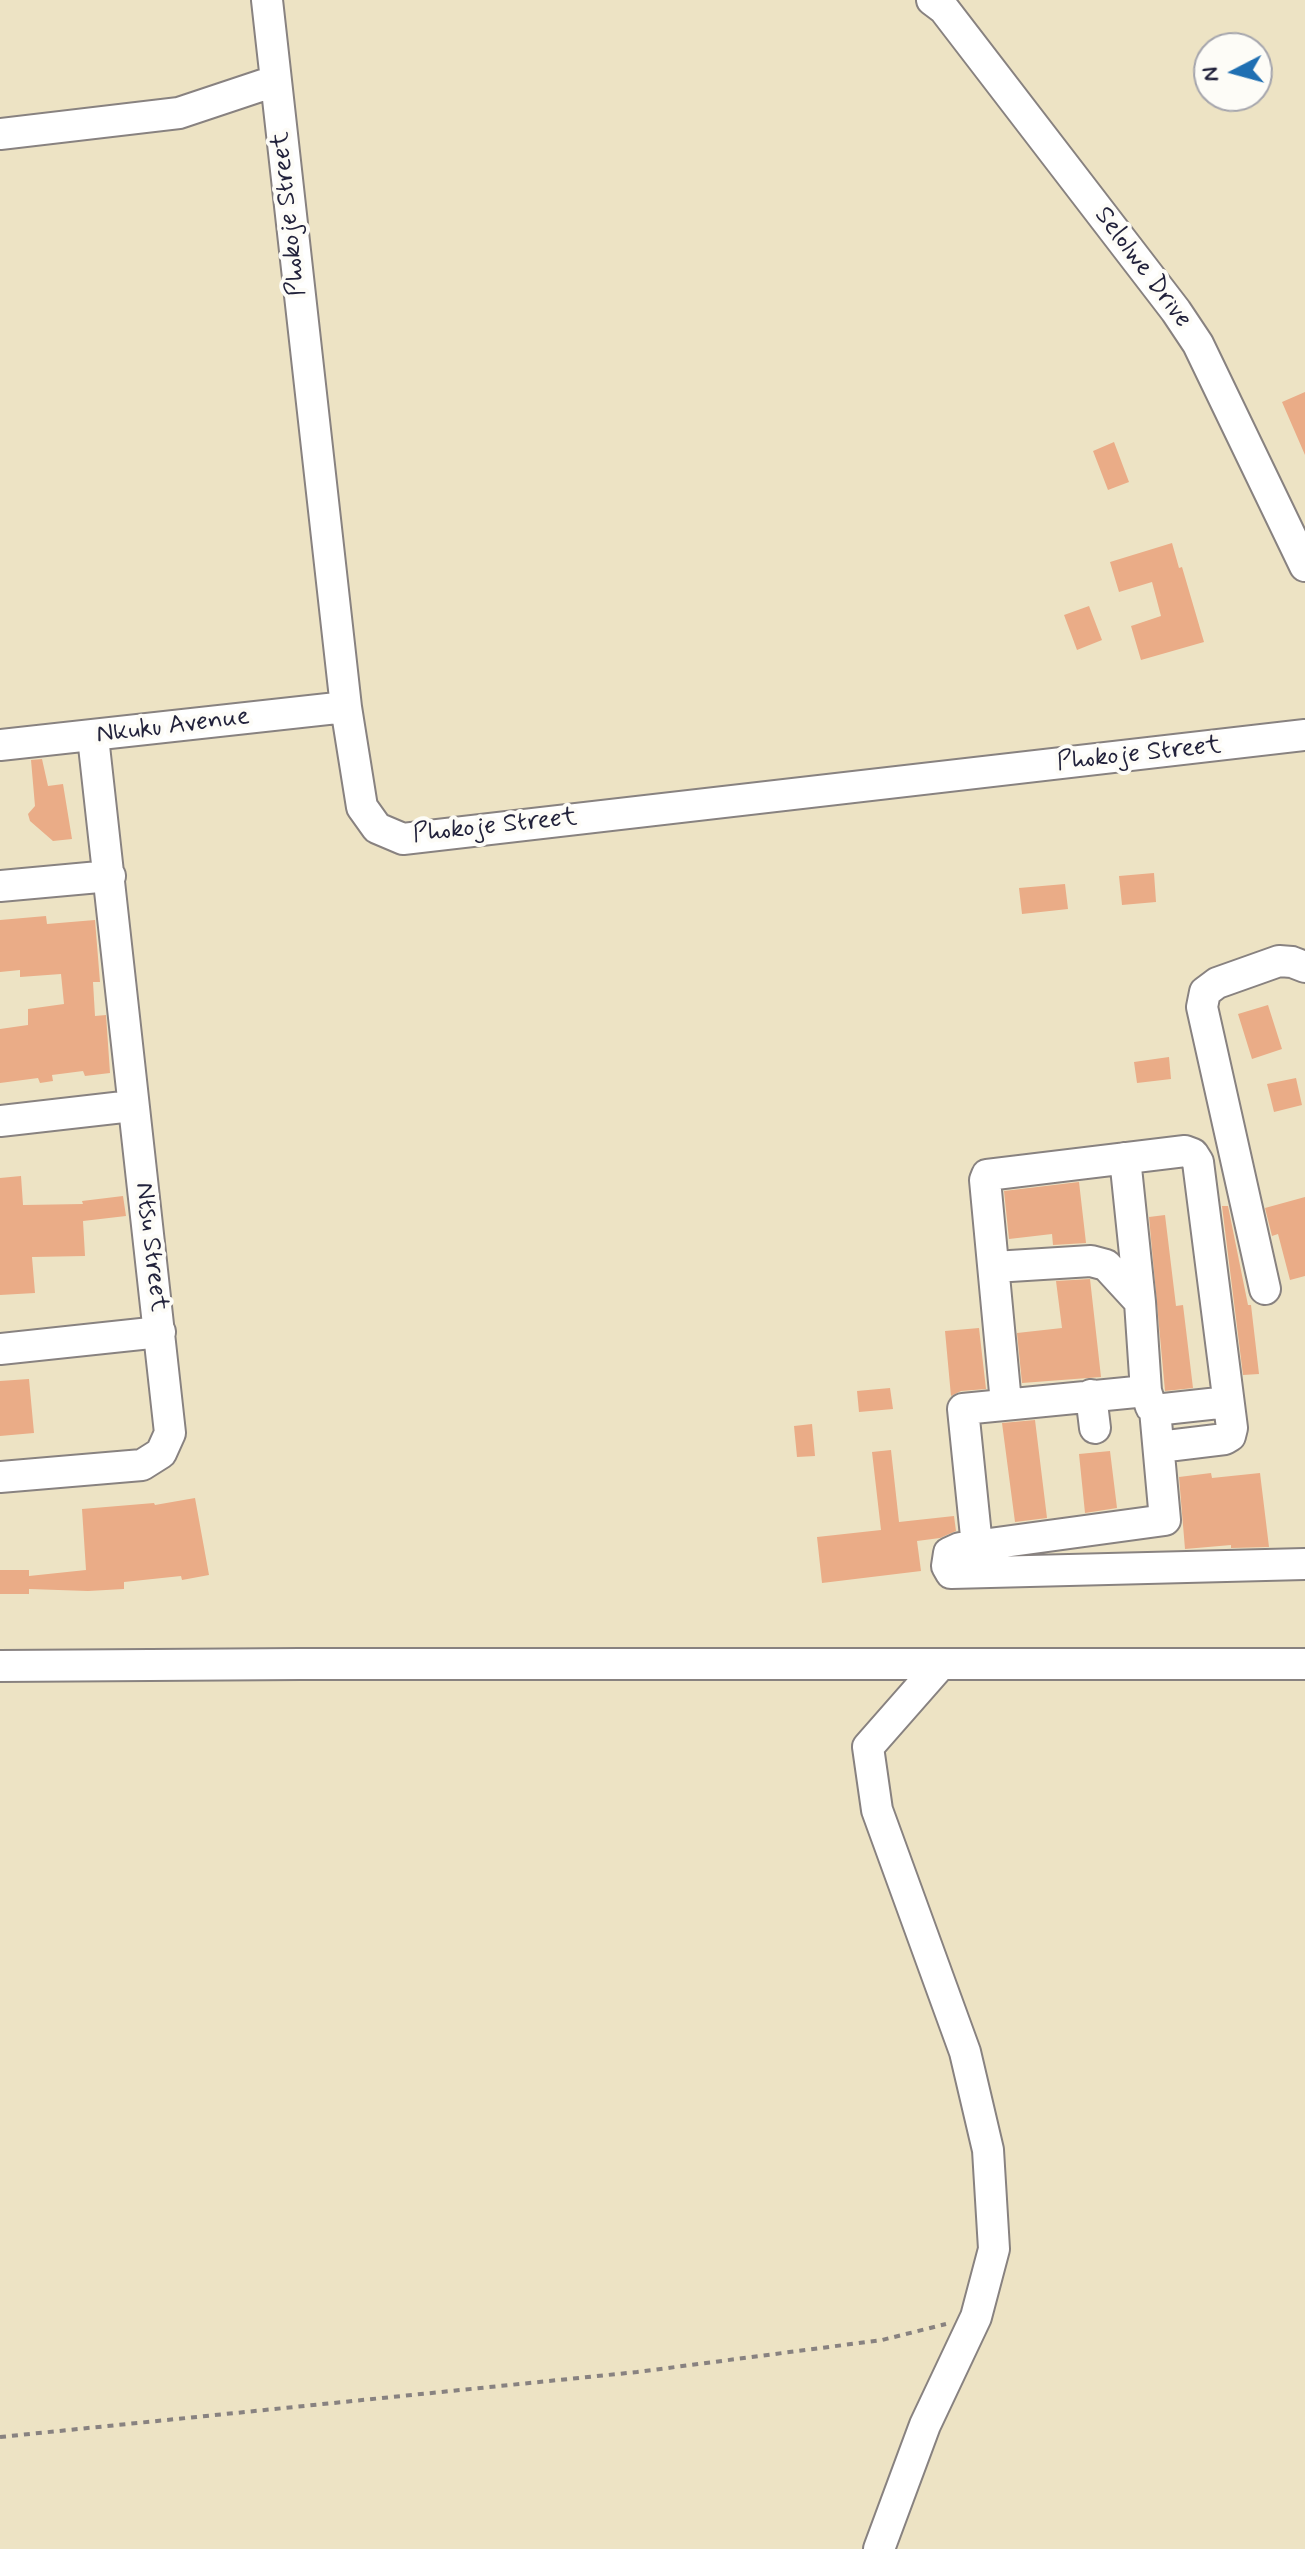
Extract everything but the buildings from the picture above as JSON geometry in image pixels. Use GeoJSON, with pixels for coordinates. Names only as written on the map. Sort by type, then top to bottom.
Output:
{"type":"FeatureCollection","features":[{"type":"Feature","properties":{"kind":"street","name":"Phokoje Street"},"geometry":{"type":"LineString","coordinates":[[267,0],[346,707],[362,807],[377,828],[403,839],[1305,735]]}},
{"type":"Feature","properties":{"kind":"street","name":"Selolwe Drive"},"geometry":{"type":"LineString","coordinates":[[932,0],[944,9],[1184,322],[1216,379],[1305,566]]}},
{"type":"Feature","properties":{"kind":"street"},"geometry":{"type":"LineString","coordinates":[[0,134],[179,113],[275,81]]}},
{"type":"Feature","properties":{"kind":"street","name":"Nkuku Avenue"},"geometry":{"type":"LineString","coordinates":[[0,745],[346,707]]}},
{"type":"Feature","properties":{"kind":"street","name":"Ntsu Street"},"geometry":{"type":"LineString","coordinates":[[0,1477],[142,1465],[161,1453],[170,1433],[93,737]]}},
{"type":"Feature","properties":{"kind":"street"},"geometry":{"type":"LineString","coordinates":[[0,886],[110,876]]}},
{"type":"Feature","properties":{"kind":"street"},"geometry":{"type":"LineString","coordinates":[[1265,1289],[1202,1007],[1205,992],[1217,983],[1279,961],[1305,967]]}},
{"type":"Feature","properties":{"kind":"street"},"geometry":{"type":"LineString","coordinates":[[0,1121],[132,1106]]}},
{"type":"Feature","properties":{"kind":"street"},"geometry":{"type":"LineString","coordinates":[[1006,1403],[985,1180],[987,1175],[1185,1151],[1193,1154],[1198,1162],[1232,1428],[1230,1436],[1225,1439],[1159,1447]]}},
{"type":"Feature","properties":{"kind":"street"},"geometry":{"type":"LineString","coordinates":[[1125,1158],[1170,1566]]}},
{"type":"Feature","properties":{"kind":"street"},"geometry":{"type":"LineString","coordinates":[[994,1267],[1091,1261],[1106,1265],[1140,1302]]}},
{"type":"Feature","properties":{"kind":"street"},"geometry":{"type":"LineString","coordinates":[[0,1349],[160,1332]]}},
{"type":"Feature","properties":{"kind":"street"},"geometry":{"type":"LineString","coordinates":[[977,1546],[963,1409],[1091,1395],[1228,1402]]}},
{"type":"Feature","properties":{"kind":"street"},"geometry":{"type":"LineString","coordinates":[[1091,1395],[1095,1428]]}},
{"type":"Feature","properties":{"kind":"street"},"geometry":{"type":"LineString","coordinates":[[1165,1520],[960,1548],[949,1553],[947,1566],[951,1573],[1305,1564]]}},
{"type":"Feature","properties":{"kind":"street"},"geometry":{"type":"LineString","coordinates":[[1057,1534],[1062,1570]]}},
{"type":"Feature","properties":{"kind":"street"},"geometry":{"type":"LineString","coordinates":[[0,1666],[1305,1664]]}},
{"type":"Feature","properties":{"kind":"street"},"geometry":{"type":"LineString","coordinates":[[879,2549],[925,2425],[976,2317],[994,2249],[988,2150],[965,2052],[877,1810],[868,1747],[940,1665]]}},
{"type":"Feature","properties":{"kind":"path"},"geometry":{"type":"LineString","coordinates":[[0,2437],[637,2372],[882,2340],[976,2317]]}}]}
